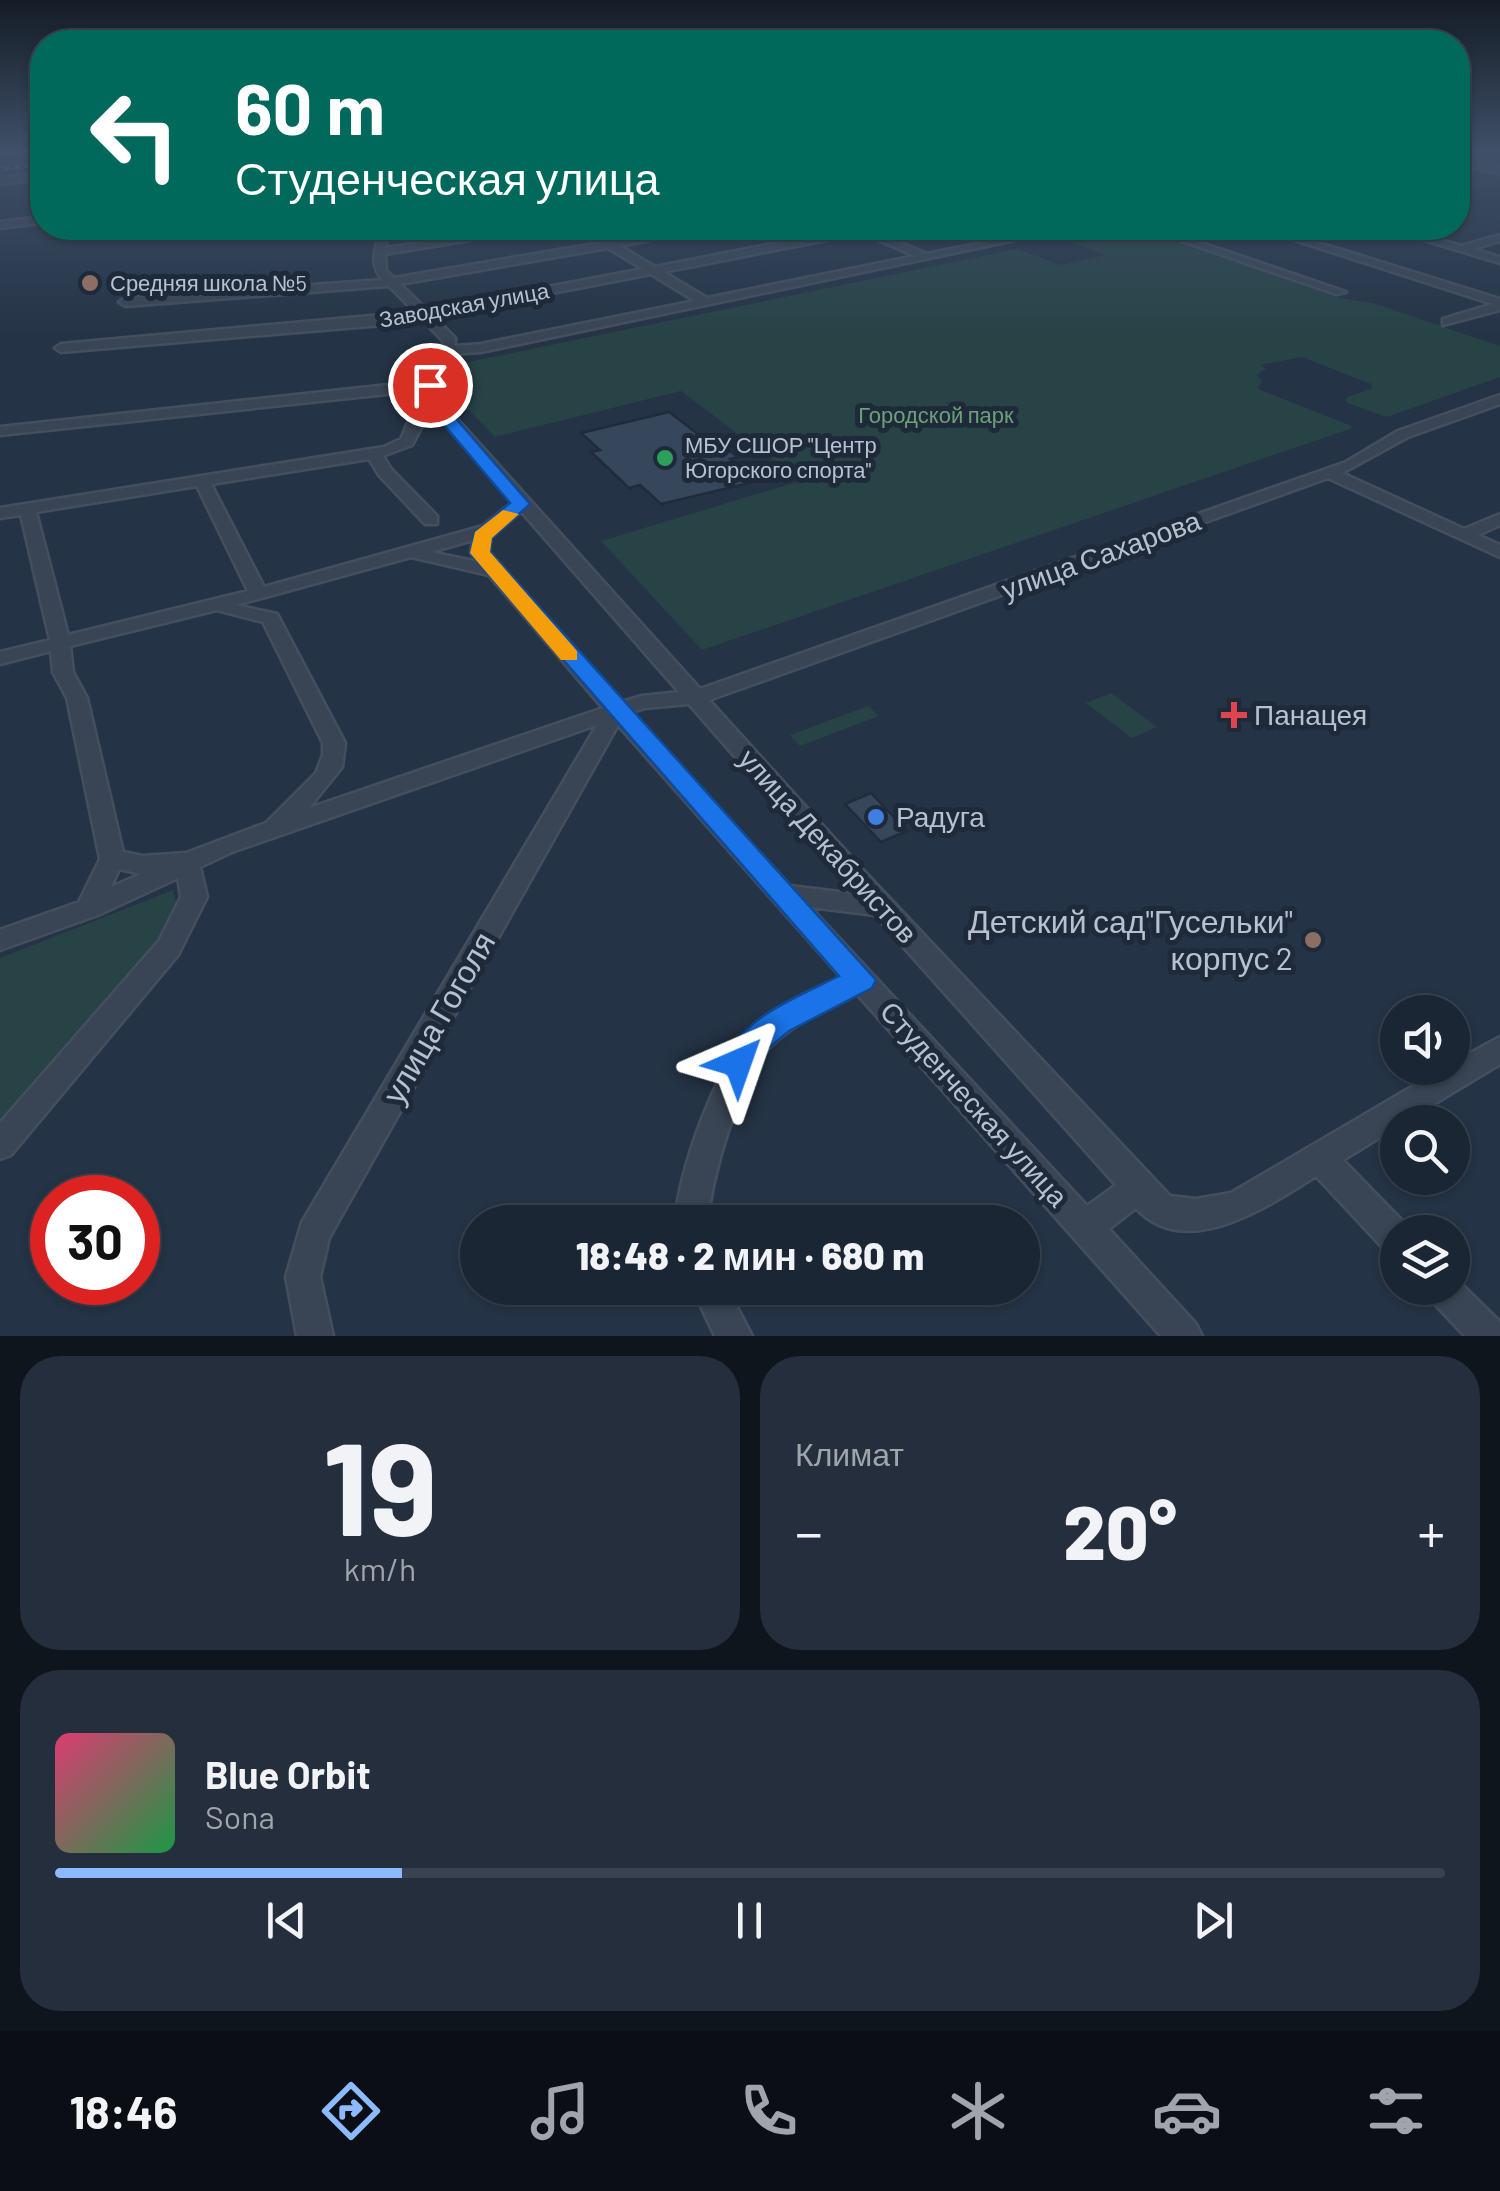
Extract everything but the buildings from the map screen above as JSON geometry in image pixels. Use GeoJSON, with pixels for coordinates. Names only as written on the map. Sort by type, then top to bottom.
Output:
{"type":"FeatureCollection","features":[{"type":"Feature","properties":{"kind":"street"},"geometry":{"type":"LineString","coordinates":[[0,226],[30,222]]}},
{"type":"Feature","properties":{"kind":"street"},"geometry":{"type":"LineString","coordinates":[[1462,249],[1500,238]]}},
{"type":"Feature","properties":{"kind":"street"},"geometry":{"type":"LineString","coordinates":[[0,513],[374,454],[407,442],[431,392],[449,337],[381,272],[382,240]]}},
{"type":"Feature","properties":{"kind":"street"},"geometry":{"type":"LineString","coordinates":[[379,252],[460,240]]}},
{"type":"Feature","properties":{"kind":"street"},"geometry":{"type":"LineString","coordinates":[[125,302],[390,282],[633,240]]}},
{"type":"Feature","properties":{"kind":"street","name":"Заводская улица"},"geometry":{"type":"LineString","coordinates":[[61,348],[364,323],[804,240]]}},
{"type":"Feature","properties":{"kind":"street"},"geometry":{"type":"LineString","coordinates":[[886,240],[926,257]]}},
{"type":"Feature","properties":{"kind":"street"},"geometry":{"type":"LineString","coordinates":[[446,350],[481,348],[1009,240]]}},
{"type":"Feature","properties":{"kind":"street"},"geometry":{"type":"LineString","coordinates":[[1185,240],[1340,292]]}},
{"type":"Feature","properties":{"kind":"street"},"geometry":{"type":"LineString","coordinates":[[1300,240],[1500,304]]}},
{"type":"Feature","properties":{"kind":"street"},"geometry":{"type":"LineString","coordinates":[[1431,240],[1500,260]]}},
{"type":"Feature","properties":{"kind":"street"},"geometry":{"type":"LineString","coordinates":[[610,244],[705,302]]}},
{"type":"Feature","properties":{"kind":"street"},"geometry":{"type":"LineString","coordinates":[[1446,322],[1500,304]]}},
{"type":"Feature","properties":{"kind":"street"},"geometry":{"type":"LineString","coordinates":[[0,431],[431,392]]}},
{"type":"Feature","properties":{"kind":"street"},"geometry":{"type":"LineString","coordinates":[[431,392],[520,504],[489,530],[479,548],[496,571]]}},
{"type":"Feature","properties":{"kind":"street","name":"улица Сахарова"},"geometry":{"type":"LineString","coordinates":[[272,830],[616,710],[656,699],[696,698],[1329,473],[1403,434],[1500,400]]}},
{"type":"Feature","properties":{"kind":"street"},"geometry":{"type":"LineString","coordinates":[[374,454],[385,472],[431,520]]}},
{"type":"Feature","properties":{"kind":"street"},"geometry":{"type":"LineString","coordinates":[[1329,473],[1500,552]]}},
{"type":"Feature","properties":{"kind":"street"},"geometry":{"type":"LineString","coordinates":[[202,481],[259,594]]}},
{"type":"Feature","properties":{"kind":"street","name":"улица Декабристов"},"geometry":{"type":"LineString","coordinates":[[520,504],[1137,1188],[1169,1212],[1204,1215],[1240,1205],[1500,1049]]}},
{"type":"Feature","properties":{"kind":"street"},"geometry":{"type":"LineString","coordinates":[[27,507],[60,643],[63,672],[77,698],[112,859],[105,883],[89,908]]}},
{"type":"Feature","properties":{"kind":"street"},"geometry":{"type":"LineString","coordinates":[[1464,535],[1500,519]]}},
{"type":"Feature","properties":{"kind":"street"},"geometry":{"type":"LineString","coordinates":[[0,658],[259,594],[489,530]]}},
{"type":"Feature","properties":{"kind":"street"},"geometry":{"type":"LineString","coordinates":[[391,556],[435,556],[496,571]]}},
{"type":"Feature","properties":{"kind":"street","name":"Студенческая улица"},"geometry":{"type":"LineString","coordinates":[[496,571],[616,710],[1184,1336]]}},
{"type":"Feature","properties":{"kind":"street"},"geometry":{"type":"LineString","coordinates":[[0,940],[89,908],[186,862],[272,830],[330,770],[336,754],[334,743],[270,618],[226,609],[223,603]]}},
{"type":"Feature","properties":{"kind":"street","name":"улица Гоголя"},"geometry":{"type":"LineString","coordinates":[[313,1336],[302,1277],[314,1234],[616,710]]}},
{"type":"Feature","properties":{"kind":"street"},"geometry":{"type":"LineString","coordinates":[[112,859],[142,864],[186,862]]}},
{"type":"Feature","properties":{"kind":"street"},"geometry":{"type":"LineString","coordinates":[[0,1145],[169,948],[194,896],[186,862]]}},
{"type":"Feature","properties":{"kind":"street"},"geometry":{"type":"LineString","coordinates":[[783,894],[882,906]]}},
{"type":"Feature","properties":{"kind":"street"},"geometry":{"type":"LineString","coordinates":[[695,1205],[738,1063],[754,1041],[778,1022],[861,980]]}},
{"type":"Feature","properties":{"kind":"street"},"geometry":{"type":"LineString","coordinates":[[1321,1159],[1380,1221]]}},
{"type":"Feature","properties":{"kind":"street"},"geometry":{"type":"LineString","coordinates":[[1085,1227],[1137,1188]]}},
{"type":"Feature","properties":{"kind":"street"},"geometry":{"type":"LineString","coordinates":[[718,1305],[734,1336]]}},
{"type":"Feature","properties":{"kind":"street"},"geometry":{"type":"LineString","coordinates":[[1459,1305],[1489,1336]]}},
{"type":"Feature","properties":{"kind":"green space","name":"Городской парк"},"geometry":{"type":"Polygon","coordinates":[[[1067,240],[1174,240],[1340,298],[1373,303],[1500,346],[1500,377],[1387,417],[1347,403],[1345,398],[1372,388],[1371,384],[1302,357],[1261,365],[1266,369],[1256,375],[1262,380],[1258,389],[1352,426],[1350,429],[702,650],[601,541],[800,481],[681,391],[495,437],[448,389],[454,365],[1017,249],[1061,265],[1105,255],[1067,240]]]}},
{"type":"Feature","properties":{"kind":"green space"},"geometry":{"type":"Polygon","coordinates":[[[1111,693],[1157,727],[1132,738],[1086,703],[1111,693]]]}},
{"type":"Feature","properties":{"kind":"green space"},"geometry":{"type":"Polygon","coordinates":[[[868,706],[879,716],[800,746],[790,735],[868,706]]]}},
{"type":"Feature","properties":{"kind":"green space"},"geometry":{"type":"Polygon","coordinates":[[[173,890],[177,906],[173,924],[0,1122],[0,958],[173,890]]]}},
{"type":"Feature","properties":{"kind":"slow traffic"},"geometry":{"type":"LineString","coordinates":[[509,514],[482,536],[480,553],[569,656]]}},
{"type":"Feature","properties":{"kind":"place","name":"Средняя школа №5"},"geometry":{"type":"Point","coordinates":[90,283]}},
{"type":"Feature","properties":{"kind":"place","name":"МБУ СШОР \"Центр Югорского спорта\""},"geometry":{"type":"Point","coordinates":[665,458]}},
{"type":"Feature","properties":{"kind":"place","name":"Панацея"},"geometry":{"type":"Point","coordinates":[1234,715]}},
{"type":"Feature","properties":{"kind":"place","name":"Радуга"},"geometry":{"type":"Point","coordinates":[876,817]}},
{"type":"Feature","properties":{"kind":"place","name":"Детский сад\"Гусельки\" корпус 2"},"geometry":{"type":"Point","coordinates":[1313,940]}},
{"type":"Feature","properties":{"kind":"route"},"geometry":{"type":"LineString","coordinates":[[430,385],[432,399],[440,410],[520,504],[482,536],[480,553],[616,710],[861,980],[778,1022],[754,1041],[738,1063]]}}]}
